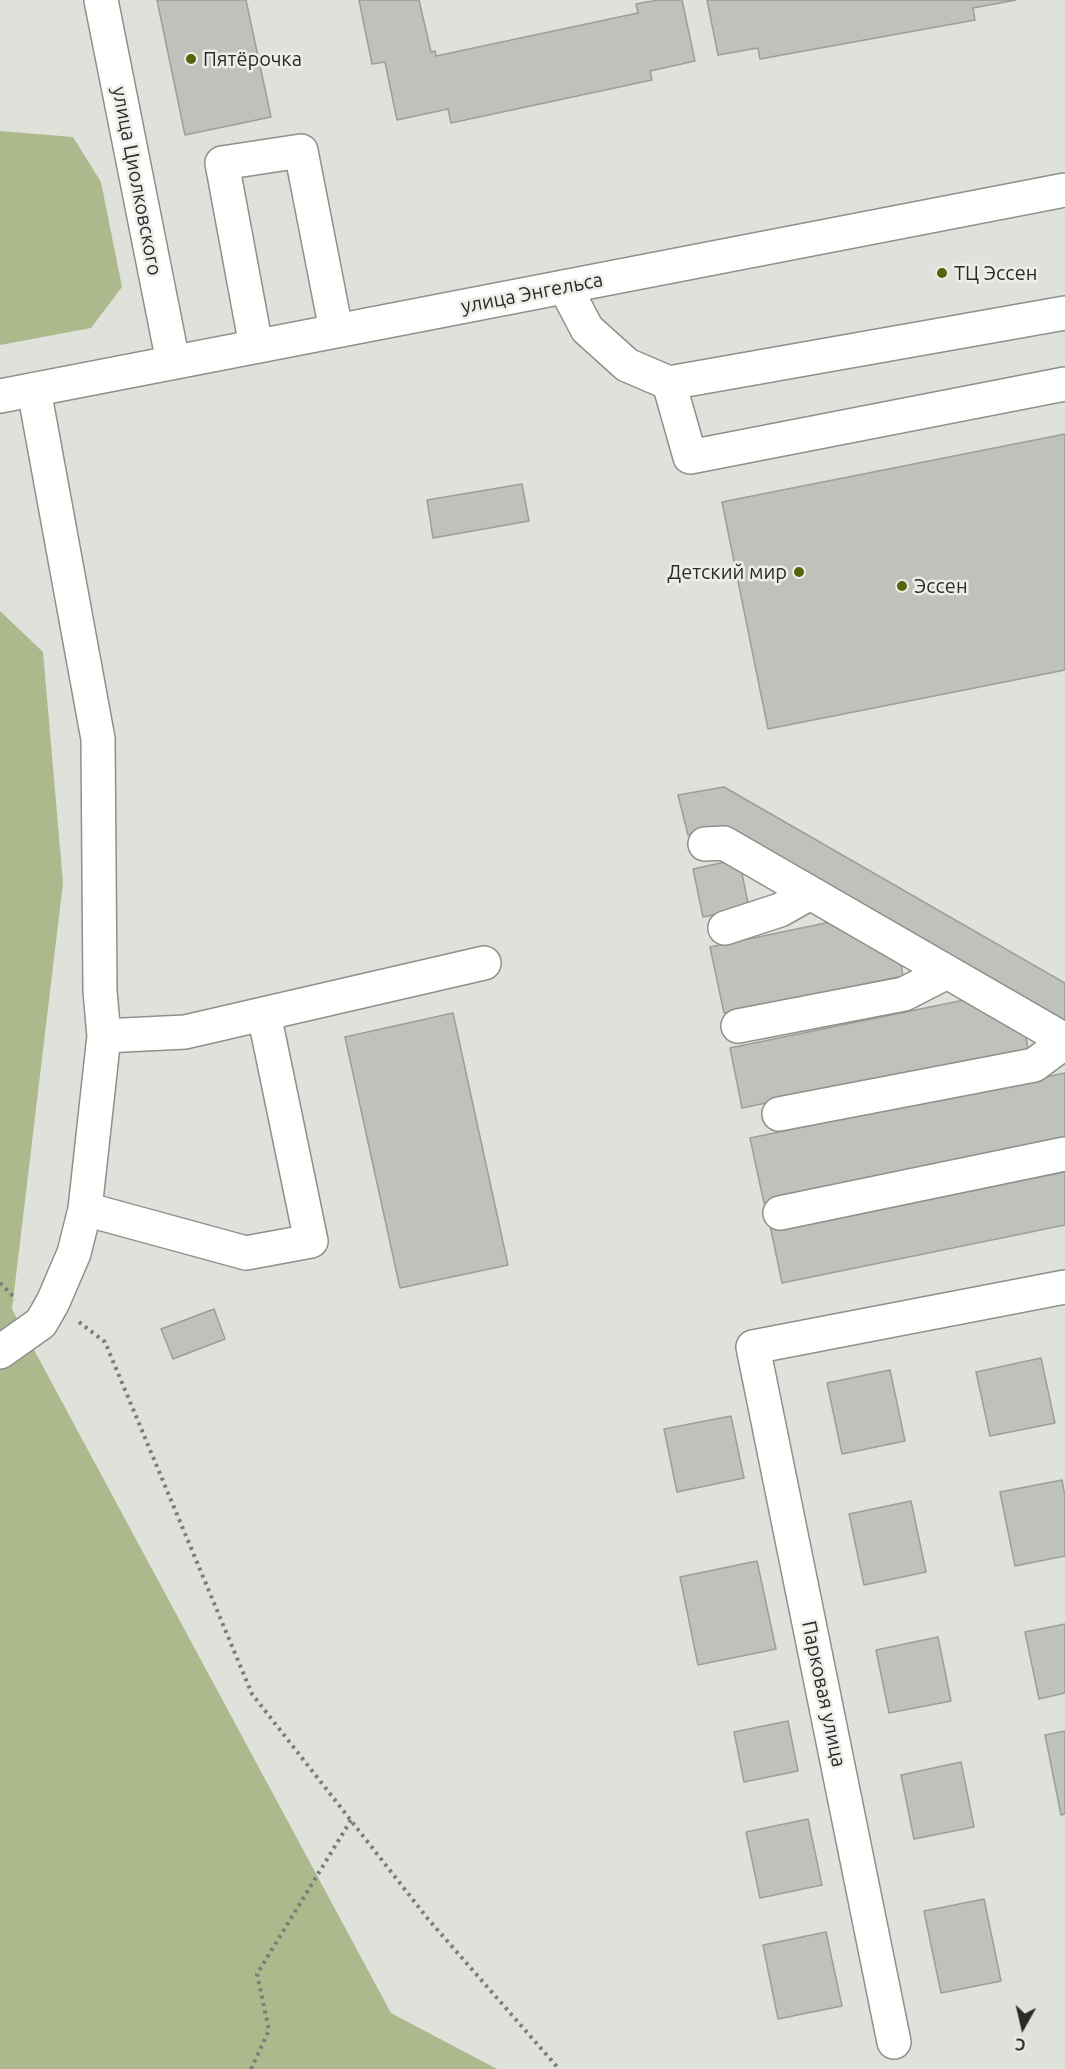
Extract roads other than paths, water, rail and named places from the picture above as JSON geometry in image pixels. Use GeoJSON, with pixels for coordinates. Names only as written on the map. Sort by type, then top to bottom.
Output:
{"type":"FeatureCollection","features":[{"type":"Feature","properties":{"kind":"street","name":"улица Циолковского"},"geometry":{"type":"LineString","coordinates":[[101,0],[173,362]]}},
{"type":"Feature","properties":{"kind":"street"},"geometry":{"type":"LineString","coordinates":[[256,346],[222,163],[301,151],[336,330]]}},
{"type":"Feature","properties":{"kind":"street","name":"улица Энгельса"},"geometry":{"type":"LineString","coordinates":[[0,396],[1065,190]]}},
{"type":"Feature","properties":{"kind":"street"},"geometry":{"type":"LineString","coordinates":[[565,286],[587,329],[627,365],[669,383],[1065,313]]}},
{"type":"Feature","properties":{"kind":"street"},"geometry":{"type":"LineString","coordinates":[[669,383],[690,457],[1065,384]]}},
{"type":"Feature","properties":{"kind":"street"},"geometry":{"type":"LineString","coordinates":[[0,1352],[41,1323],[53,1302],[74,1253],[85,1209],[104,1036],[100,991],[98,739],[34,390]]}},
{"type":"Feature","properties":{"kind":"street"},"geometry":{"type":"LineString","coordinates":[[705,844],[724,843],[1065,1041],[1034,1065],[779,1114]]}},
{"type":"Feature","properties":{"kind":"street"},"geometry":{"type":"LineString","coordinates":[[725,928],[780,910],[810,893]]}},
{"type":"Feature","properties":{"kind":"street"},"geometry":{"type":"LineString","coordinates":[[104,1036],[185,1032],[484,963]]}},
{"type":"Feature","properties":{"kind":"street"},"geometry":{"type":"LineString","coordinates":[[738,1026],[904,994],[948,972]]}},
{"type":"Feature","properties":{"kind":"street"},"geometry":{"type":"LineString","coordinates":[[85,1209],[246,1254],[311,1241],[264,1014]]}},
{"type":"Feature","properties":{"kind":"street"},"geometry":{"type":"LineString","coordinates":[[780,1213],[1065,1154]]}},
{"type":"Feature","properties":{"kind":"street","name":"Парковая улица"},"geometry":{"type":"LineString","coordinates":[[894,2042],[753,1347],[1065,1287]]}},
{"type":"Feature","properties":{"kind":"place","name":"Пятёрочка"},"geometry":{"type":"Point","coordinates":[191,59]}},
{"type":"Feature","properties":{"kind":"place","name":"ТЦ Эссен"},"geometry":{"type":"Point","coordinates":[942,273]}},
{"type":"Feature","properties":{"kind":"place","name":"Детский мир"},"geometry":{"type":"Point","coordinates":[799,572]}},
{"type":"Feature","properties":{"kind":"place","name":"Эссен"},"geometry":{"type":"Point","coordinates":[902,586]}}]}
